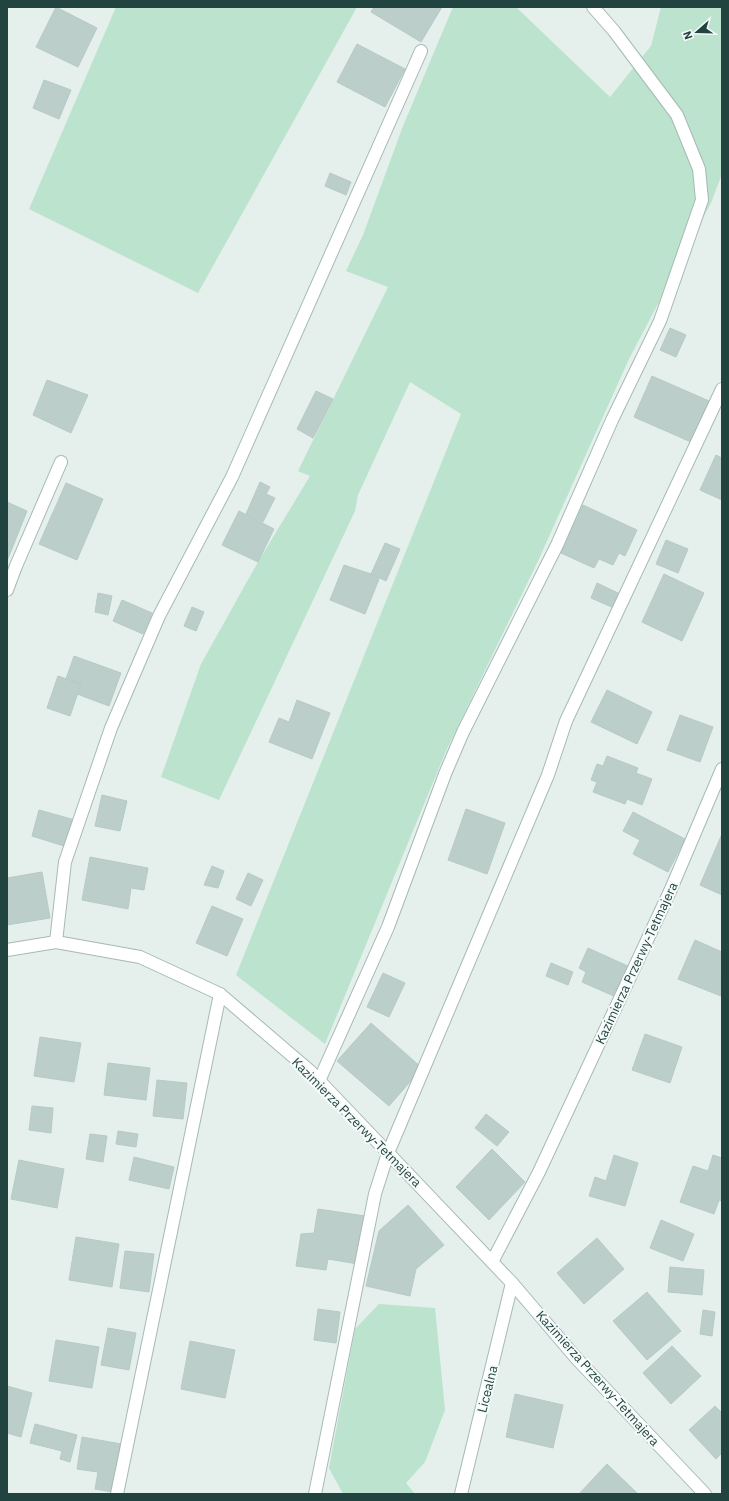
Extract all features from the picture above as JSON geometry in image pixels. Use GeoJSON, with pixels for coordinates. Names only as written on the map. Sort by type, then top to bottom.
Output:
{"type":"FeatureCollection","features":[{"type":"Feature","properties":{"kind":"street"},"geometry":{"type":"LineString","coordinates":[[319,1081],[388,927],[445,774],[463,732],[557,545],[612,420],[660,321],[702,200],[699,169],[677,115],[614,31],[593,7]]}},
{"type":"Feature","properties":{"kind":"street"},"geometry":{"type":"LineString","coordinates":[[56,942],[65,862],[111,728],[159,616],[232,477],[421,51]]}},
{"type":"Feature","properties":{"kind":"street"},"geometry":{"type":"LineString","coordinates":[[315,1494],[375,1194],[388,1153],[548,775],[566,721],[722,388]]}},
{"type":"Feature","properties":{"kind":"street"},"geometry":{"type":"LineString","coordinates":[[7,590],[61,462]]}},
{"type":"Feature","properties":{"kind":"street","name":"Kazimierza Przerwy-Tetmajera"},"geometry":{"type":"LineString","coordinates":[[492,1262],[559,1130],[671,889],[722,769]]}},
{"type":"Feature","properties":{"kind":"street","name":"Kazimierza Przerwy-Tetmajera"},"geometry":{"type":"LineString","coordinates":[[7,950],[56,942],[140,957],[220,994],[319,1081],[512,1283],[577,1359],[705,1494]]}},
{"type":"Feature","properties":{"kind":"street"},"geometry":{"type":"LineString","coordinates":[[117,1494],[220,994]]}},
{"type":"Feature","properties":{"kind":"street","name":"Licealna"},"geometry":{"type":"LineString","coordinates":[[461,1494],[512,1283]]}},
{"type":"Feature","properties":{"kind":"green space"},"geometry":{"type":"Polygon","coordinates":[[[116,7],[357,7],[198,293],[29,209],[116,7]]]}},
{"type":"Feature","properties":{"kind":"green space"},"geometry":{"type":"Polygon","coordinates":[[[453,7],[516,7],[610,97],[651,46],[661,7],[722,7],[722,174],[711,203],[629,359],[538,561],[446,751],[325,1044],[236,975],[461,414],[410,382],[358,495],[355,511],[219,800],[161,777],[201,664],[258,562],[310,476],[298,471],[388,287],[346,271],[363,235],[403,126],[453,7]]]}},
{"type":"Feature","properties":{"kind":"green space"},"geometry":{"type":"Polygon","coordinates":[[[379,1304],[435,1308],[445,1410],[425,1462],[406,1483],[415,1494],[343,1494],[329,1468],[355,1329],[379,1304]]]}},
{"type":"Feature","properties":{"kind":"building"},"geometry":{"type":"Polygon","coordinates":[[[56,7],[97,28],[78,67],[36,47],[56,7]]]}},
{"type":"Feature","properties":{"kind":"building"},"geometry":{"type":"Polygon","coordinates":[[[374,7],[442,7],[421,42],[371,12],[374,7]]]}},
{"type":"Feature","properties":{"kind":"building"},"geometry":{"type":"Polygon","coordinates":[[[357,44],[405,69],[385,107],[337,82],[357,44]]]}},
{"type":"Feature","properties":{"kind":"building"},"geometry":{"type":"Polygon","coordinates":[[[44,80],[71,90],[59,119],[33,108],[44,80]]]}},
{"type":"Feature","properties":{"kind":"building"},"geometry":{"type":"Polygon","coordinates":[[[330,173],[351,182],[346,195],[325,186],[330,173]]]}},
{"type":"Feature","properties":{"kind":"building"},"geometry":{"type":"Polygon","coordinates":[[[670,328],[686,335],[676,357],[660,350],[670,328]]]}},
{"type":"Feature","properties":{"kind":"building"},"geometry":{"type":"Polygon","coordinates":[[[652,376],[709,401],[691,442],[634,417],[652,376]]]}},
{"type":"Feature","properties":{"kind":"building"},"geometry":{"type":"Polygon","coordinates":[[[47,380],[88,395],[71,433],[33,415],[47,380]]]}},
{"type":"Feature","properties":{"kind":"building"},"geometry":{"type":"Polygon","coordinates":[[[316,391],[333,399],[313,438],[297,429],[316,391]]]}},
{"type":"Feature","properties":{"kind":"building"},"geometry":{"type":"Polygon","coordinates":[[[716,455],[722,458],[722,500],[700,490],[716,455]]]}},
{"type":"Feature","properties":{"kind":"building"},"geometry":{"type":"Polygon","coordinates":[[[260,482],[270,487],[266,494],[275,498],[263,522],[246,514],[260,482]]]}},
{"type":"Feature","properties":{"kind":"building"},"geometry":{"type":"Polygon","coordinates":[[[66,483],[103,499],[77,560],[39,544],[66,483]]]}},
{"type":"Feature","properties":{"kind":"building"},"geometry":{"type":"Polygon","coordinates":[[[7,502],[27,511],[7,561],[7,502]]]}},
{"type":"Feature","properties":{"kind":"building"},"geometry":{"type":"Polygon","coordinates":[[[583,505],[637,530],[625,556],[619,553],[613,565],[599,559],[594,568],[561,553],[583,505]]]}},
{"type":"Feature","properties":{"kind":"building"},"geometry":{"type":"Polygon","coordinates":[[[239,511],[274,529],[258,562],[222,545],[239,511]]]}},
{"type":"Feature","properties":{"kind":"building"},"geometry":{"type":"Polygon","coordinates":[[[666,540],[688,549],[678,573],[656,564],[666,540]]]}},
{"type":"Feature","properties":{"kind":"building"},"geometry":{"type":"Polygon","coordinates":[[[385,543],[400,549],[386,581],[371,574],[385,543]]]}},
{"type":"Feature","properties":{"kind":"building"},"geometry":{"type":"Polygon","coordinates":[[[344,565],[371,574],[379,579],[365,614],[330,600],[344,565]]]}},
{"type":"Feature","properties":{"kind":"building"},"geometry":{"type":"Polygon","coordinates":[[[664,574],[704,593],[682,641],[642,622],[664,574]]]}},
{"type":"Feature","properties":{"kind":"building"},"geometry":{"type":"Polygon","coordinates":[[[597,583],[620,594],[614,608],[591,598],[597,583]]]}},
{"type":"Feature","properties":{"kind":"building"},"geometry":{"type":"Polygon","coordinates":[[[98,593],[112,596],[108,615],[95,612],[98,593]]]}},
{"type":"Feature","properties":{"kind":"building"},"geometry":{"type":"Polygon","coordinates":[[[122,600],[152,613],[143,634],[113,621],[122,600]]]}},
{"type":"Feature","properties":{"kind":"building"},"geometry":{"type":"Polygon","coordinates":[[[192,607],[204,612],[196,631],[184,626],[192,607]]]}},
{"type":"Feature","properties":{"kind":"building"},"geometry":{"type":"Polygon","coordinates":[[[74,656],[121,673],[109,706],[77,694],[81,684],[66,679],[74,656]]]}},
{"type":"Feature","properties":{"kind":"building"},"geometry":{"type":"Polygon","coordinates":[[[58,676],[81,684],[70,716],[47,708],[58,676]]]}},
{"type":"Feature","properties":{"kind":"building"},"geometry":{"type":"Polygon","coordinates":[[[607,690],[652,712],[637,744],[591,722],[607,690]]]}},
{"type":"Feature","properties":{"kind":"building"},"geometry":{"type":"Polygon","coordinates":[[[297,700],[330,713],[312,759],[269,742],[279,718],[289,722],[297,700]]]}},
{"type":"Feature","properties":{"kind":"building"},"geometry":{"type":"Polygon","coordinates":[[[680,715],[713,727],[700,762],[667,750],[680,715]]]}},
{"type":"Feature","properties":{"kind":"building"},"geometry":{"type":"Polygon","coordinates":[[[607,756],[638,768],[636,773],[652,779],[642,805],[627,799],[625,804],[593,792],[597,782],[591,780],[597,764],[603,766],[607,756]]]}},
{"type":"Feature","properties":{"kind":"building"},"geometry":{"type":"Polygon","coordinates":[[[102,795],[127,801],[120,831],[95,826],[102,795]]]}},
{"type":"Feature","properties":{"kind":"building"},"geometry":{"type":"Polygon","coordinates":[[[466,809],[505,823],[487,874],[448,860],[466,809]]]}},
{"type":"Feature","properties":{"kind":"building"},"geometry":{"type":"Polygon","coordinates":[[[39,810],[75,820],[67,847],[32,836],[39,810]]]}},
{"type":"Feature","properties":{"kind":"building"},"geometry":{"type":"Polygon","coordinates":[[[633,812],[685,839],[668,872],[633,854],[640,840],[623,831],[633,812]]]}},
{"type":"Feature","properties":{"kind":"building"},"geometry":{"type":"Polygon","coordinates":[[[722,834],[722,895],[700,885],[722,834]]]}},
{"type":"Feature","properties":{"kind":"building"},"geometry":{"type":"Polygon","coordinates":[[[90,857],[148,868],[144,890],[131,888],[128,909],[82,900],[90,857]]]}},
{"type":"Feature","properties":{"kind":"building"},"geometry":{"type":"Polygon","coordinates":[[[212,866],[224,871],[218,888],[204,885],[212,866]]]}},
{"type":"Feature","properties":{"kind":"building"},"geometry":{"type":"Polygon","coordinates":[[[42,872],[50,918],[7,925],[7,878],[42,872]]]}},
{"type":"Feature","properties":{"kind":"building"},"geometry":{"type":"Polygon","coordinates":[[[248,873],[263,880],[251,906],[236,899],[248,873]]]}},
{"type":"Feature","properties":{"kind":"building"},"geometry":{"type":"Polygon","coordinates":[[[212,906],[243,919],[227,956],[196,943],[212,906]]]}},
{"type":"Feature","properties":{"kind":"building"},"geometry":{"type":"Polygon","coordinates":[[[695,940],[722,952],[721,996],[678,979],[695,940]]]}},
{"type":"Feature","properties":{"kind":"building"},"geometry":{"type":"Polygon","coordinates":[[[588,948],[630,967],[616,997],[582,982],[586,972],[579,968],[588,948]]]}},
{"type":"Feature","properties":{"kind":"building"},"geometry":{"type":"Polygon","coordinates":[[[551,963],[573,972],[568,985],[546,976],[551,963]]]}},
{"type":"Feature","properties":{"kind":"building"},"geometry":{"type":"Polygon","coordinates":[[[383,973],[405,983],[389,1017],[367,1007],[383,973]]]}},
{"type":"Feature","properties":{"kind":"building"},"geometry":{"type":"Polygon","coordinates":[[[371,1023],[422,1068],[389,1106],[337,1061],[371,1023]]]}},
{"type":"Feature","properties":{"kind":"building"},"geometry":{"type":"Polygon","coordinates":[[[645,1034],[682,1047],[670,1083],[632,1070],[645,1034]]]}},
{"type":"Feature","properties":{"kind":"building"},"geometry":{"type":"Polygon","coordinates":[[[40,1037],[81,1043],[74,1082],[34,1076],[40,1037]]]}},
{"type":"Feature","properties":{"kind":"building"},"geometry":{"type":"Polygon","coordinates":[[[108,1063],[150,1068],[146,1100],[104,1095],[108,1063]]]}},
{"type":"Feature","properties":{"kind":"building"},"geometry":{"type":"Polygon","coordinates":[[[157,1080],[187,1083],[183,1119],[153,1116],[157,1080]]]}},
{"type":"Feature","properties":{"kind":"building"},"geometry":{"type":"Polygon","coordinates":[[[32,1106],[53,1108],[51,1133],[29,1130],[32,1106]]]}},
{"type":"Feature","properties":{"kind":"building"},"geometry":{"type":"Polygon","coordinates":[[[486,1114],[509,1132],[497,1146],[475,1128],[486,1114]]]}},
{"type":"Feature","properties":{"kind":"building"},"geometry":{"type":"Polygon","coordinates":[[[118,1131],[138,1134],[136,1147],[116,1144],[118,1131]]]}},
{"type":"Feature","properties":{"kind":"building"},"geometry":{"type":"Polygon","coordinates":[[[90,1134],[107,1136],[103,1162],[86,1159],[90,1134]]]}},
{"type":"Feature","properties":{"kind":"building"},"geometry":{"type":"Polygon","coordinates":[[[492,1149],[525,1182],[489,1220],[456,1187],[492,1149]]]}},
{"type":"Feature","properties":{"kind":"building"},"geometry":{"type":"Polygon","coordinates":[[[614,1155],[638,1163],[625,1206],[589,1196],[595,1177],[606,1181],[614,1155]]]}},
{"type":"Feature","properties":{"kind":"building"},"geometry":{"type":"Polygon","coordinates":[[[713,1155],[722,1158],[722,1201],[719,1200],[714,1214],[680,1202],[693,1166],[708,1171],[713,1155]]]}},
{"type":"Feature","properties":{"kind":"building"},"geometry":{"type":"Polygon","coordinates":[[[134,1157],[174,1167],[169,1189],[129,1180],[134,1157]]]}},
{"type":"Feature","properties":{"kind":"building"},"geometry":{"type":"Polygon","coordinates":[[[19,1160],[64,1169],[57,1208],[11,1199],[19,1160]]]}},
{"type":"Feature","properties":{"kind":"building"},"geometry":{"type":"Polygon","coordinates":[[[408,1205],[444,1245],[416,1269],[410,1296],[366,1286],[379,1231],[408,1205]]]}},
{"type":"Feature","properties":{"kind":"building"},"geometry":{"type":"Polygon","coordinates":[[[318,1209],[365,1216],[358,1264],[328,1259],[326,1270],[296,1266],[301,1234],[314,1233],[318,1209]]]}},
{"type":"Feature","properties":{"kind":"building"},"geometry":{"type":"Polygon","coordinates":[[[661,1220],[694,1234],[683,1261],[650,1248],[661,1220]]]}},
{"type":"Feature","properties":{"kind":"building"},"geometry":{"type":"Polygon","coordinates":[[[76,1237],[119,1244],[112,1287],[69,1280],[76,1237]]]}},
{"type":"Feature","properties":{"kind":"building"},"geometry":{"type":"Polygon","coordinates":[[[597,1238],[624,1269],[584,1304],[557,1273],[597,1238]]]}},
{"type":"Feature","properties":{"kind":"building"},"geometry":{"type":"Polygon","coordinates":[[[125,1251],[154,1254],[149,1292],[120,1288],[125,1251]]]}},
{"type":"Feature","properties":{"kind":"building"},"geometry":{"type":"Polygon","coordinates":[[[670,1267],[704,1270],[702,1295],[668,1292],[670,1267]]]}},
{"type":"Feature","properties":{"kind":"building"},"geometry":{"type":"Polygon","coordinates":[[[647,1292],[681,1331],[647,1360],[613,1321],[647,1292]]]}},
{"type":"Feature","properties":{"kind":"building"},"geometry":{"type":"Polygon","coordinates":[[[318,1309],[340,1312],[336,1343],[314,1340],[318,1309]]]}},
{"type":"Feature","properties":{"kind":"building"},"geometry":{"type":"Polygon","coordinates":[[[703,1310],[715,1312],[712,1336],[700,1334],[703,1310]]]}},
{"type":"Feature","properties":{"kind":"building"},"geometry":{"type":"Polygon","coordinates":[[[108,1328],[136,1333],[129,1370],[101,1365],[108,1328]]]}},
{"type":"Feature","properties":{"kind":"building"},"geometry":{"type":"Polygon","coordinates":[[[56,1340],[99,1347],[92,1388],[49,1381],[56,1340]]]}},
{"type":"Feature","properties":{"kind":"building"},"geometry":{"type":"Polygon","coordinates":[[[190,1341],[235,1350],[225,1398],[181,1389],[190,1341]]]}},
{"type":"Feature","properties":{"kind":"building"},"geometry":{"type":"Polygon","coordinates":[[[672,1346],[701,1376],[671,1404],[643,1373],[672,1346]]]}},
{"type":"Feature","properties":{"kind":"building"},"geometry":{"type":"Polygon","coordinates":[[[7,1386],[32,1393],[21,1437],[7,1433],[7,1386]]]}},
{"type":"Feature","properties":{"kind":"building"},"geometry":{"type":"Polygon","coordinates":[[[515,1394],[563,1405],[553,1448],[506,1437],[515,1394]]]}},
{"type":"Feature","properties":{"kind":"building"},"geometry":{"type":"Polygon","coordinates":[[[715,1406],[722,1413],[722,1453],[716,1459],[689,1430],[715,1406]]]}},
{"type":"Feature","properties":{"kind":"building"},"geometry":{"type":"Polygon","coordinates":[[[35,1424],[77,1435],[70,1462],[60,1459],[62,1451],[30,1443],[35,1424]]]}},
{"type":"Feature","properties":{"kind":"building"},"geometry":{"type":"Polygon","coordinates":[[[82,1437],[121,1444],[113,1492],[95,1489],[98,1472],[77,1469],[82,1437]]]}},
{"type":"Feature","properties":{"kind":"building"},"geometry":{"type":"Polygon","coordinates":[[[607,1464],[638,1494],[579,1494],[607,1464]]]}}]}
